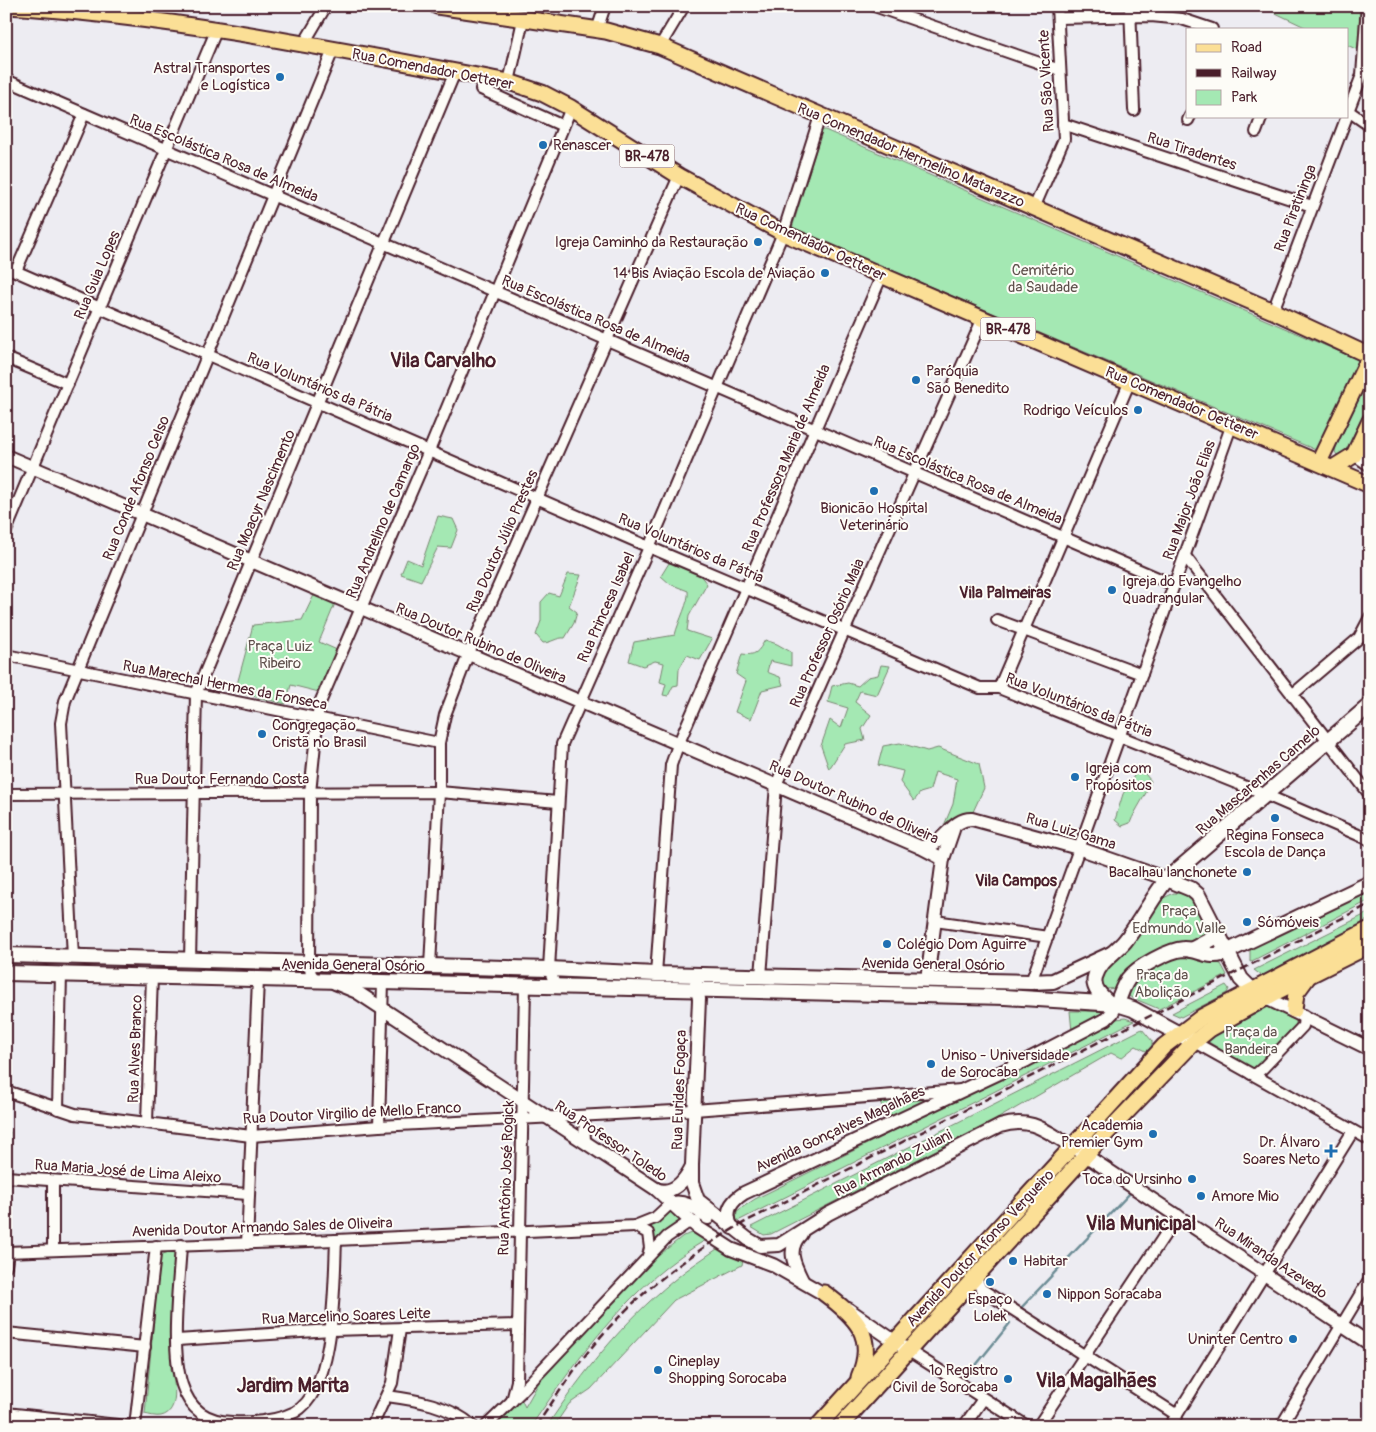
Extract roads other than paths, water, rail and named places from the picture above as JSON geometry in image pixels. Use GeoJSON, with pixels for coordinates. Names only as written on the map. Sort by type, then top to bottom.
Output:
{"type":"FeatureCollection","features":[{"type":"Feature","properties":{"kind":"main road","name":"Rua Comendador Oetterer"},"geometry":{"type":"LineString","coordinates":[[8,6],[83,12],[303,45],[510,82],[542,93],[571,108],[679,176],[783,233],[1232,424],[1370,485]]}},
{"type":"Feature","properties":{"kind":"main road","name":"Rua Comendador Hermelino Matarazzo"},"geometry":{"type":"LineString","coordinates":[[437,6],[597,30],[660,46],[1273,311],[1370,356]]}},
{"type":"Feature","properties":{"kind":"main road"},"geometry":{"type":"LineString","coordinates":[[1319,462],[1370,356]]}},
{"type":"Feature","properties":{"kind":"main road"},"geometry":{"type":"LineString","coordinates":[[1333,468],[1351,456],[1370,421]]}},
{"type":"Feature","properties":{"kind":"main road"},"geometry":{"type":"LineString","coordinates":[[1327,445],[1330,458],[1337,461],[1351,456]]}},
{"type":"Feature","properties":{"kind":"main road","name":"Rua Mascarenhas Camelo"},"geometry":{"type":"LineString","coordinates":[[1167,879],[1370,705]]}},
{"type":"Feature","properties":{"kind":"main road"},"geometry":{"type":"LineString","coordinates":[[1266,998],[1252,990],[1241,979],[1227,952],[1201,899],[1190,889],[1167,879],[1125,941],[1101,965],[1095,978],[1096,989],[1115,1000],[1128,978],[1171,951],[1191,950],[1208,956],[1227,952],[1370,883]]}},
{"type":"Feature","properties":{"kind":"main road"},"geometry":{"type":"LineString","coordinates":[[1150,902],[1166,892],[1190,889]]}},
{"type":"Feature","properties":{"kind":"main road"},"geometry":{"type":"LineString","coordinates":[[1191,950],[1212,939],[1216,929]]}},
{"type":"Feature","properties":{"kind":"main road","name":"Avenida Doutor Afonso Vergueiro"},"geometry":{"type":"LineString","coordinates":[[818,1426],[1070,1146],[1164,1046],[1202,1018],[1370,929]]}},
{"type":"Feature","properties":{"kind":"main road","name":"Avenida Doutor Afonso Vergueiro"},"geometry":{"type":"LineString","coordinates":[[846,1424],[909,1351],[1058,1186],[1194,1042],[1210,1029],[1266,998],[1370,945]]}},
{"type":"Feature","properties":{"kind":"main road","name":"Avenida General Osório"},"geometry":{"type":"LineString","coordinates":[[6,955],[549,969],[690,975],[1032,982],[1053,981],[1111,954]]}},
{"type":"Feature","properties":{"kind":"main road","name":"Avenida General Osório"},"geometry":{"type":"LineString","coordinates":[[6,972],[1115,1000],[1194,1042]]}},
{"type":"Feature","properties":{"kind":"main road"},"geometry":{"type":"LineString","coordinates":[[1299,1013],[1296,993],[1299,986],[1311,974]]}},
{"type":"Feature","properties":{"kind":"main road"},"geometry":{"type":"LineString","coordinates":[[1005,997],[1025,989],[1032,982]]}},
{"type":"Feature","properties":{"kind":"main road"},"geometry":{"type":"LineString","coordinates":[[1058,1186],[1068,1170],[1070,1146]]}},
{"type":"Feature","properties":{"kind":"main road"},"geometry":{"type":"LineString","coordinates":[[824,1293],[855,1320],[864,1339],[866,1351],[863,1368],[853,1388]]}},
{"type":"Feature","properties":{"kind":"street"},"geometry":{"type":"LineString","coordinates":[[303,45],[326,6]]}},
{"type":"Feature","properties":{"kind":"street"},"geometry":{"type":"LineString","coordinates":[[597,30],[605,6]]}},
{"type":"Feature","properties":{"kind":"street"},"geometry":{"type":"LineString","coordinates":[[660,46],[684,6]]}},
{"type":"Feature","properties":{"kind":"street"},"geometry":{"type":"LineString","coordinates":[[874,6],[1060,70]]}},
{"type":"Feature","properties":{"kind":"street","name":"Rua São Vicente"},"geometry":{"type":"LineString","coordinates":[[1034,208],[1064,139],[1057,6]]}},
{"type":"Feature","properties":{"kind":"street","name":"Rua Piratininga"},"geometry":{"type":"LineString","coordinates":[[1348,110],[1362,75],[1368,39],[1367,6]]}},
{"type":"Feature","properties":{"kind":"street"},"geometry":{"type":"LineString","coordinates":[[1130,12],[1134,110]]}},
{"type":"Feature","properties":{"kind":"street"},"geometry":{"type":"LineString","coordinates":[[1058,18],[1130,12],[1182,19],[1209,28]]}},
{"type":"Feature","properties":{"kind":"street"},"geometry":{"type":"LineString","coordinates":[[510,82],[523,20]]}},
{"type":"Feature","properties":{"kind":"street","name":"Rua Guia Lopes"},"geometry":{"type":"LineString","coordinates":[[6,532],[216,31]]}},
{"type":"Feature","properties":{"kind":"street","name":"Rua Conde Afonso Celso"},"geometry":{"type":"LineString","coordinates":[[73,957],[61,723],[65,701],[333,50]]}},
{"type":"Feature","properties":{"kind":"street","name":"Rua Moacyr Nascimento"},"geometry":{"type":"LineString","coordinates":[[190,960],[196,694],[455,72]]}},
{"type":"Feature","properties":{"kind":"street","name":"Rua Escolástica Rosa de Almeida"},"geometry":{"type":"LineString","coordinates":[[6,80],[1174,585]]}},
{"type":"Feature","properties":{"kind":"street","name":"Rua Comendador Oetterer"},"geometry":{"type":"LineString","coordinates":[[481,89],[564,126]]}},
{"type":"Feature","properties":{"kind":"street","name":"Rua Andrelino de Camargo"},"geometry":{"type":"LineString","coordinates":[[309,964],[310,793],[319,705],[430,451],[571,108]]}},
{"type":"Feature","properties":{"kind":"street"},"geometry":{"type":"LineString","coordinates":[[11,269],[84,114]]}},
{"type":"Feature","properties":{"kind":"street"},"geometry":{"type":"LineString","coordinates":[[1348,114],[1370,126]]}},
{"type":"Feature","properties":{"kind":"street","name":"Rua Princesa Isabel"},"geometry":{"type":"LineString","coordinates":[[556,986],[549,969],[562,744],[649,547],[783,233],[820,116]]}},
{"type":"Feature","properties":{"kind":"street"},"geometry":{"type":"LineString","coordinates":[[1256,132],[1261,118]]}},
{"type":"Feature","properties":{"kind":"street","name":"Rua Piratininga"},"geometry":{"type":"LineString","coordinates":[[1273,311],[1345,118]]}},
{"type":"Feature","properties":{"kind":"street","name":"Rua Tiradentes"},"geometry":{"type":"LineString","coordinates":[[1063,124],[1312,206]]}},
{"type":"Feature","properties":{"kind":"street","name":"Rua Doutor Júlio Prestes"},"geometry":{"type":"LineString","coordinates":[[430,966],[439,792],[439,743],[445,715],[468,655],[679,176]]}},
{"type":"Feature","properties":{"kind":"street","name":"Rua Voluntários da Pátria"},"geometry":{"type":"LineString","coordinates":[[11,269],[649,547],[980,688],[999,688],[1120,735],[1370,840]]}},
{"type":"Feature","properties":{"kind":"street","name":"Rua Professora Maria de Almeida"},"geometry":{"type":"LineString","coordinates":[[656,974],[671,765],[882,275]]}},
{"type":"Feature","properties":{"kind":"street","name":"Rua Professor Osório Maia"},"geometry":{"type":"LineString","coordinates":[[761,976],[776,785],[983,318]]}},
{"type":"Feature","properties":{"kind":"street"},"geometry":{"type":"LineString","coordinates":[[6,358],[68,384]]}},
{"type":"Feature","properties":{"kind":"street"},"geometry":{"type":"LineString","coordinates":[[999,688],[1065,538],[1130,381]]}},
{"type":"Feature","properties":{"kind":"street","name":"Rua Major João Elias"},"geometry":{"type":"LineString","coordinates":[[1032,982],[1078,848],[1232,424]]}},
{"type":"Feature","properties":{"kind":"street","name":"Rua Doutor Rubino de Oliveira"},"geometry":{"type":"LineString","coordinates":[[6,456],[678,745],[776,785],[944,859]]}},
{"type":"Feature","properties":{"kind":"street"},"geometry":{"type":"LineString","coordinates":[[1351,456],[1370,466]]}},
{"type":"Feature","properties":{"kind":"street"},"geometry":{"type":"LineString","coordinates":[[1185,556],[1370,795]]}},
{"type":"Feature","properties":{"kind":"street"},"geometry":{"type":"LineString","coordinates":[[1292,695],[1359,638],[1370,617]]}},
{"type":"Feature","properties":{"kind":"street"},"geometry":{"type":"LineString","coordinates":[[997,620],[1142,674]]}},
{"type":"Feature","properties":{"kind":"street","name":"Rua Marechal Hermes da Fonseca"},"geometry":{"type":"LineString","coordinates":[[6,656],[439,743]]}},
{"type":"Feature","properties":{"kind":"street","name":"Rua Doutor Fernando Costa"},"geometry":{"type":"LineString","coordinates":[[6,794],[439,792],[558,802]]}},
{"type":"Feature","properties":{"kind":"street","name":"Rua Doutor Rubino de Oliveira"},"geometry":{"type":"LineString","coordinates":[[920,847],[933,845],[964,818]]}},
{"type":"Feature","properties":{"kind":"street","name":"Rua Luiz Gama"},"geometry":{"type":"LineString","coordinates":[[964,818],[1078,848],[1167,879]]}},
{"type":"Feature","properties":{"kind":"street"},"geometry":{"type":"LineString","coordinates":[[927,980],[944,859],[954,827]]}},
{"type":"Feature","properties":{"kind":"street"},"geometry":{"type":"LineString","coordinates":[[935,921],[1048,937]]}},
{"type":"Feature","properties":{"kind":"street"},"geometry":{"type":"LineString","coordinates":[[309,964],[311,974],[322,980]]}},
{"type":"Feature","properties":{"kind":"street"},"geometry":{"type":"LineString","coordinates":[[58,1109],[61,974]]}},
{"type":"Feature","properties":{"kind":"street"},"geometry":{"type":"LineString","coordinates":[[690,975],[695,979],[698,990]]}},
{"type":"Feature","properties":{"kind":"street","name":"Rua Alves Branco"},"geometry":{"type":"LineString","coordinates":[[147,1122],[152,976]]}},
{"type":"Feature","properties":{"kind":"street"},"geometry":{"type":"LineString","coordinates":[[247,1244],[258,979]]}},
{"type":"Feature","properties":{"kind":"street","name":"Rua Professor Toledo"},"geometry":{"type":"LineString","coordinates":[[322,980],[350,988],[524,1100],[656,1190],[690,1224],[730,1249],[762,1257]]}},
{"type":"Feature","properties":{"kind":"street"},"geometry":{"type":"LineString","coordinates":[[379,1126],[383,982]]}},
{"type":"Feature","properties":{"kind":"street","name":"Rua Antônio José Rogick"},"geometry":{"type":"LineString","coordinates":[[512,1401],[516,1388],[517,1370],[518,1232],[524,1100],[525,986]]}},
{"type":"Feature","properties":{"kind":"street","name":"Rua Eurides Fogaça"},"geometry":{"type":"LineString","coordinates":[[698,990],[692,1165],[693,1192],[698,1200],[713,1213]]}},
{"type":"Feature","properties":{"kind":"street"},"geometry":{"type":"LineString","coordinates":[[1266,998],[1370,1048]]}},
{"type":"Feature","properties":{"kind":"street","name":"Avenida Gonçalves Magalhães"},"geometry":{"type":"LineString","coordinates":[[732,1228],[728,1220],[728,1210],[734,1200],[744,1192],[1027,1060],[1106,1019],[1115,1000]]}},
{"type":"Feature","properties":{"kind":"street"},"geometry":{"type":"LineString","coordinates":[[1251,1074],[1263,1068],[1303,1026],[1299,1013]]}},
{"type":"Feature","properties":{"kind":"street"},"geometry":{"type":"LineString","coordinates":[[1194,1042],[1370,1140]]}},
{"type":"Feature","properties":{"kind":"street","name":"Rua Doutor Virgilio de Mello Franco"},"geometry":{"type":"LineString","coordinates":[[6,1091],[75,1114],[251,1136],[379,1126],[694,1110],[962,1089]]}},
{"type":"Feature","properties":{"kind":"street"},"geometry":{"type":"LineString","coordinates":[[584,1116],[585,1142]]}},
{"type":"Feature","properties":{"kind":"street","name":"Rua Miranda Azevedo"},"geometry":{"type":"LineString","coordinates":[[1027,1122],[1042,1128],[1178,1215],[1370,1344]]}},
{"type":"Feature","properties":{"kind":"street","name":"Rua Armando Zuliani"},"geometry":{"type":"LineString","coordinates":[[762,1257],[828,1214],[1000,1126],[1027,1122]]}},
{"type":"Feature","properties":{"kind":"street"},"geometry":{"type":"LineString","coordinates":[[1170,1426],[1353,1131]]}},
{"type":"Feature","properties":{"kind":"street"},"geometry":{"type":"LineString","coordinates":[[656,1190],[667,1192],[677,1186],[686,1177],[692,1165]]}},
{"type":"Feature","properties":{"kind":"street","name":"Rua Maria José de Lima Aleixo"},"geometry":{"type":"LineString","coordinates":[[6,1178],[248,1194]]}},
{"type":"Feature","properties":{"kind":"street"},"geometry":{"type":"LineString","coordinates":[[53,1250],[54,1182]]}},
{"type":"Feature","properties":{"kind":"street"},"geometry":{"type":"LineString","coordinates":[[635,1226],[655,1218],[674,1202],[686,1204],[754,1246],[769,1249],[779,1245]]}},
{"type":"Feature","properties":{"kind":"street","name":"Rua Professor Toledo"},"geometry":{"type":"LineString","coordinates":[[713,1213],[732,1228],[762,1257],[824,1293],[909,1351],[1027,1426]]}},
{"type":"Feature","properties":{"kind":"street"},"geometry":{"type":"LineString","coordinates":[[1038,1426],[1178,1215]]}},
{"type":"Feature","properties":{"kind":"street"},"geometry":{"type":"LineString","coordinates":[[486,1426],[512,1401],[648,1256],[690,1224]]}},
{"type":"Feature","properties":{"kind":"street"},"geometry":{"type":"LineString","coordinates":[[635,1226],[648,1233],[650,1248],[648,1256]]}},
{"type":"Feature","properties":{"kind":"street","name":"Avenida Doutor Armando Sales de Oliveira"},"geometry":{"type":"LineString","coordinates":[[7,1252],[247,1244],[635,1226]]}},
{"type":"Feature","properties":{"kind":"street"},"geometry":{"type":"LineString","coordinates":[[802,1280],[794,1263],[792,1248],[795,1240],[808,1227]]}},
{"type":"Feature","properties":{"kind":"street"},"geometry":{"type":"LineString","coordinates":[[181,1245],[177,1340],[179,1373],[182,1386],[191,1405],[207,1419],[216,1422],[243,1422],[273,1420],[296,1411],[311,1396],[320,1378],[329,1350],[336,1240]]}},
{"type":"Feature","properties":{"kind":"street"},"geometry":{"type":"LineString","coordinates":[[135,1426],[156,1246]]}},
{"type":"Feature","properties":{"kind":"street"},"geometry":{"type":"LineString","coordinates":[[6,1266],[7,1252]]}},
{"type":"Feature","properties":{"kind":"street"},"geometry":{"type":"LineString","coordinates":[[978,1274],[977,1280],[981,1289],[1177,1415]]}},
{"type":"Feature","properties":{"kind":"street"},"geometry":{"type":"LineString","coordinates":[[1281,1426],[1370,1278]]}},
{"type":"Feature","properties":{"kind":"street","name":"Rua Marcelino Soares Leite"},"geometry":{"type":"LineString","coordinates":[[177,1340],[331,1330],[517,1325]]}},
{"type":"Feature","properties":{"kind":"street"},"geometry":{"type":"LineString","coordinates":[[372,1426],[392,1383],[398,1357],[400,1328]]}},
{"type":"Feature","properties":{"kind":"street"},"geometry":{"type":"LineString","coordinates":[[6,1333],[145,1347]]}},
{"type":"Feature","properties":{"kind":"street"},"geometry":{"type":"LineString","coordinates":[[517,1370],[528,1384]]}},
{"type":"Feature","properties":{"kind":"street"},"geometry":{"type":"LineString","coordinates":[[387,1396],[438,1405],[466,1420],[473,1426]]}},
{"type":"Feature","properties":{"kind":"street"},"geometry":{"type":"LineString","coordinates":[[964,1426],[983,1399]]}},
{"type":"Feature","properties":{"kind":"street"},"geometry":{"type":"LineString","coordinates":[[6,1413],[127,1426]]}},
{"type":"Feature","properties":{"kind":"waterway"},"geometry":{"type":"LineString","coordinates":[[1021,1308],[1132,1191]]}},
{"type":"Feature","properties":{"kind":"waterway"},"geometry":{"type":"LineString","coordinates":[[964,1380],[1010,1323]]}},
{"type":"Feature","properties":{"kind":"railway"},"geometry":{"type":"LineString","coordinates":[[536,1426],[584,1357],[608,1329],[663,1277],[725,1234],[747,1221],[1370,904]]}},
{"type":"Feature","properties":{"kind":"place","name":"Astral Transportes e Logística"},"geometry":{"type":"Point","coordinates":[280,77]}},
{"type":"Feature","properties":{"kind":"place","name":"Renascer"},"geometry":{"type":"Point","coordinates":[543,145]}},
{"type":"Feature","properties":{"kind":"place","name":"Igreja Caminho da Restauração"},"geometry":{"type":"Point","coordinates":[758,242]}},
{"type":"Feature","properties":{"kind":"place","name":"14 Bis Aviação Escola de Aviação"},"geometry":{"type":"Point","coordinates":[825,273]}},
{"type":"Feature","properties":{"kind":"place","name":"Paróquia São Benedito"},"geometry":{"type":"Point","coordinates":[916,380]}},
{"type":"Feature","properties":{"kind":"place","name":"Rodrigo Veículos"},"geometry":{"type":"Point","coordinates":[1138,410]}},
{"type":"Feature","properties":{"kind":"place","name":"Bionicão Hospital Veterinário"},"geometry":{"type":"Point","coordinates":[874,491]}},
{"type":"Feature","properties":{"kind":"place","name":"Igreja do Evangelho Quadrangular"},"geometry":{"type":"Point","coordinates":[1112,590]}},
{"type":"Feature","properties":{"kind":"place","name":"Congregação Cristã no Brasil"},"geometry":{"type":"Point","coordinates":[262,734]}},
{"type":"Feature","properties":{"kind":"place","name":"Igreja com Propósitos"},"geometry":{"type":"Point","coordinates":[1075,777]}},
{"type":"Feature","properties":{"kind":"place","name":"Regina Fonseca Escola de Dança"},"geometry":{"type":"Point","coordinates":[1275,818]}},
{"type":"Feature","properties":{"kind":"place","name":"Bacalhau lanchonete"},"geometry":{"type":"Point","coordinates":[1247,872]}},
{"type":"Feature","properties":{"kind":"place","name":"Sómóveis"},"geometry":{"type":"Point","coordinates":[1247,922]}},
{"type":"Feature","properties":{"kind":"place","name":"Colégio Dom Aguirre"},"geometry":{"type":"Point","coordinates":[887,944]}},
{"type":"Feature","properties":{"kind":"place","name":"Uniso - Universidade de Sorocaba"},"geometry":{"type":"Point","coordinates":[931,1064]}},
{"type":"Feature","properties":{"kind":"place","name":"Academia Premier Gym"},"geometry":{"type":"Point","coordinates":[1153,1134]}},
{"type":"Feature","properties":{"kind":"place","name":"Dr. Álvaro Soares Neto"},"geometry":{"type":"Point","coordinates":[1331,1151]}},
{"type":"Feature","properties":{"kind":"place","name":"Toca do Ursinho"},"geometry":{"type":"Point","coordinates":[1192,1179]}},
{"type":"Feature","properties":{"kind":"place","name":"Amore Mio"},"geometry":{"type":"Point","coordinates":[1201,1196]}},
{"type":"Feature","properties":{"kind":"place","name":"Habitar"},"geometry":{"type":"Point","coordinates":[1013,1261]}},
{"type":"Feature","properties":{"kind":"place","name":"Espaço Lolek"},"geometry":{"type":"Point","coordinates":[990,1282]}},
{"type":"Feature","properties":{"kind":"place","name":"Nippon Soracaba"},"geometry":{"type":"Point","coordinates":[1047,1294]}},
{"type":"Feature","properties":{"kind":"place","name":"Uninter Centro"},"geometry":{"type":"Point","coordinates":[1293,1339]}},
{"type":"Feature","properties":{"kind":"place","name":"Cineplay Shopping Sorocaba"},"geometry":{"type":"Point","coordinates":[658,1370]}},
{"type":"Feature","properties":{"kind":"place","name":"1º Registro Civil de Sorocaba"},"geometry":{"type":"Point","coordinates":[1008,1379]}},
{"type":"Feature","properties":{"kind":"district","name":"Vila Carvalho"},"geometry":{"type":"Point","coordinates":[443,360]}},
{"type":"Feature","properties":{"kind":"district","name":"Vila Palmeiras"},"geometry":{"type":"Point","coordinates":[1005,592]}},
{"type":"Feature","properties":{"kind":"district","name":"Vila Campos"},"geometry":{"type":"Point","coordinates":[1016,880]}},
{"type":"Feature","properties":{"kind":"district","name":"Vila Municipal"},"geometry":{"type":"Point","coordinates":[1141,1223]}},
{"type":"Feature","properties":{"kind":"district","name":"Vila Magalhães"},"geometry":{"type":"Point","coordinates":[1096,1380]}},
{"type":"Feature","properties":{"kind":"district","name":"Jardim Marita"},"geometry":{"type":"Point","coordinates":[293,1385]}},
{"type":"Feature","properties":{"kind":"park label","name":"Cemitério da Saudade"},"geometry":{"type":"Point","coordinates":[1043,278]}},
{"type":"Feature","properties":{"kind":"park label","name":"Praça Luiz Ribeiro"},"geometry":{"type":"Point","coordinates":[280,654]}},
{"type":"Feature","properties":{"kind":"park label","name":"Praça Edmundo Valle"},"geometry":{"type":"Point","coordinates":[1179,920]}},
{"type":"Feature","properties":{"kind":"park label","name":"Praça da Abolição"},"geometry":{"type":"Point","coordinates":[1162,984]}},
{"type":"Feature","properties":{"kind":"park label","name":"Praça da Bandeira"},"geometry":{"type":"Point","coordinates":[1251,1040]}}]}
